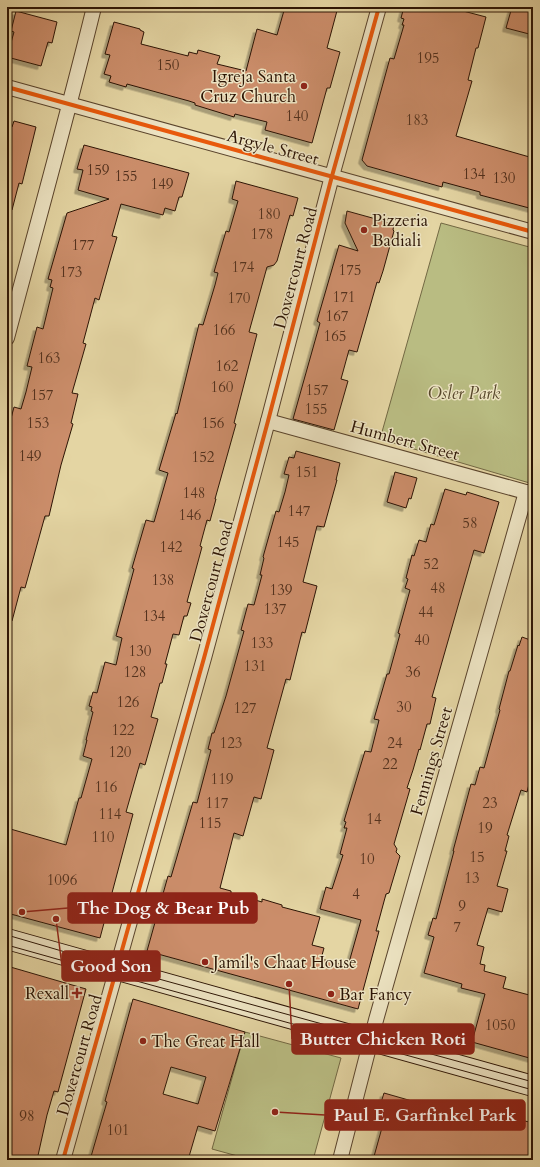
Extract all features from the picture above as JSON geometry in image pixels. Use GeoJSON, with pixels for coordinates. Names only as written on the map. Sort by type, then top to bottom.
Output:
{"type":"FeatureCollection","features":[{"type":"Feature","properties":{"kind":"main road"},"geometry":{"type":"LineString","coordinates":[[7,939],[116,971],[533,1086]]}},
{"type":"Feature","properties":{"kind":"street"},"geometry":{"type":"LineString","coordinates":[[7,338],[40,210],[70,104],[94,7]]}},
{"type":"Feature","properties":{"kind":"street","name":"Dovercourt Road"},"geometry":{"type":"LineString","coordinates":[[63,1160],[268,421],[332,176],[379,7]]}},
{"type":"Feature","properties":{"kind":"street","name":"Argyle Street"},"geometry":{"type":"LineString","coordinates":[[7,87],[533,232]]}},
{"type":"Feature","properties":{"kind":"street","name":"Humbert Street"},"geometry":{"type":"LineString","coordinates":[[268,421],[530,493]]}},
{"type":"Feature","properties":{"kind":"street","name":"Fennings Street"},"geometry":{"type":"LineString","coordinates":[[340,1160],[402,931],[530,493]]}},
{"type":"Feature","properties":{"kind":"green space","name":"Osler Park"},"geometry":{"type":"Polygon","coordinates":[[[441,223],[533,248],[533,484],[380,439],[441,223]]]}},
{"type":"Feature","properties":{"kind":"green space"},"geometry":{"type":"Polygon","coordinates":[[[245,1032],[341,1058],[313,1160],[252,1160],[212,1149],[245,1032]]]}},
{"type":"Feature","properties":{"kind":"building"},"geometry":{"type":"Polygon","coordinates":[[[285,7],[338,7],[327,48],[340,52],[330,88],[327,88],[312,143],[265,130],[267,122],[235,114],[234,117],[195,105],[195,103],[189,101],[127,84],[126,87],[109,82],[111,76],[104,74],[110,55],[105,54],[114,22],[140,29],[144,32],[141,44],[188,56],[189,52],[197,54],[198,50],[220,56],[217,64],[246,71],[257,29],[277,35],[285,7]]]}},
{"type":"Feature","properties":{"kind":"building"},"geometry":{"type":"Polygon","coordinates":[[[404,7],[448,7],[486,17],[478,48],[476,48],[468,80],[472,81],[456,136],[533,158],[533,209],[480,195],[480,192],[443,182],[442,187],[367,166],[362,160],[390,58],[394,59],[404,25],[402,25],[404,19],[401,18],[404,7]]]}},
{"type":"Feature","properties":{"kind":"building"},"geometry":{"type":"Polygon","coordinates":[[[512,7],[533,7],[533,35],[506,28],[512,7]]]}},
{"type":"Feature","properties":{"kind":"building"},"geometry":{"type":"Polygon","coordinates":[[[16,11],[57,22],[52,43],[48,42],[41,66],[7,57],[14,32],[11,31],[16,11]]]}},
{"type":"Feature","properties":{"kind":"building"},"geometry":{"type":"Polygon","coordinates":[[[14,121],[36,127],[22,184],[19,183],[12,210],[7,210],[7,125],[12,127],[14,121]]]}},
{"type":"Feature","properties":{"kind":"building"},"geometry":{"type":"Polygon","coordinates":[[[84,145],[189,173],[182,197],[179,197],[175,211],[165,208],[163,215],[121,204],[112,236],[117,237],[99,300],[95,298],[83,343],[86,344],[72,393],[78,394],[71,423],[73,424],[61,465],[49,516],[45,516],[25,588],[21,587],[12,621],[7,620],[7,434],[14,407],[21,409],[26,392],[32,367],[27,366],[37,327],[43,329],[53,288],[50,287],[52,280],[48,279],[67,213],[109,199],[78,190],[83,170],[77,169],[84,145]]]}},
{"type":"Feature","properties":{"kind":"building"},"geometry":{"type":"Polygon","coordinates":[[[236,181],[298,198],[293,216],[290,215],[277,261],[274,265],[267,267],[249,332],[257,334],[234,423],[236,424],[210,521],[207,520],[200,546],[202,547],[187,602],[191,603],[187,616],[184,616],[179,635],[173,634],[165,664],[167,664],[162,683],[160,683],[151,717],[158,719],[145,765],[140,763],[126,812],[133,814],[100,938],[7,913],[7,828],[66,845],[92,759],[83,756],[93,712],[91,711],[92,707],[89,706],[93,692],[97,693],[105,662],[116,665],[122,638],[116,636],[134,569],[132,568],[146,520],[154,522],[168,473],[159,470],[176,413],[177,414],[199,324],[203,325],[215,285],[218,273],[214,272],[226,231],[229,232],[238,201],[232,199],[236,181]]]}},
{"type":"Feature","properties":{"kind":"building"},"geometry":{"type":"Polygon","coordinates":[[[347,211],[394,224],[394,231],[379,283],[377,282],[357,352],[349,350],[341,379],[348,381],[334,430],[293,419],[320,323],[317,321],[339,245],[358,251],[345,223],[347,211]]]}},
{"type":"Feature","properties":{"kind":"building"},"geometry":{"type":"Polygon","coordinates":[[[296,451],[340,463],[337,480],[324,527],[317,526],[303,582],[317,586],[305,633],[302,632],[290,680],[286,679],[267,748],[274,750],[261,799],[254,797],[243,836],[234,833],[220,888],[231,891],[231,893],[262,902],[262,899],[282,905],[282,907],[320,917],[312,945],[324,948],[321,959],[348,966],[361,920],[320,909],[326,887],[332,889],[343,855],[340,854],[347,828],[344,828],[346,822],[344,821],[365,751],[371,752],[379,720],[374,719],[387,674],[389,674],[400,634],[398,633],[410,590],[405,588],[412,555],[414,556],[419,540],[426,542],[431,524],[434,525],[445,489],[466,495],[467,492],[499,502],[484,553],[474,550],[432,697],[436,698],[430,724],[427,724],[407,788],[410,789],[394,844],[397,849],[396,852],[400,856],[389,893],[386,894],[376,931],[379,931],[358,1009],[147,951],[168,876],[171,877],[193,802],[197,803],[211,750],[208,749],[212,733],[214,733],[226,696],[244,631],[241,630],[248,604],[254,605],[262,575],[260,575],[263,557],[276,511],[279,512],[285,492],[289,475],[284,474],[289,457],[294,458],[296,451]]]}},
{"type":"Feature","properties":{"kind":"building"},"geometry":{"type":"Polygon","coordinates":[[[395,472],[417,478],[411,499],[409,498],[406,508],[387,502],[395,472]]]}},
{"type":"Feature","properties":{"kind":"building"},"geometry":{"type":"Polygon","coordinates":[[[522,637],[533,641],[533,769],[527,792],[521,790],[507,835],[509,836],[505,851],[507,851],[497,886],[508,889],[502,912],[488,908],[477,945],[484,947],[480,964],[485,965],[484,971],[506,977],[503,988],[533,996],[533,1059],[472,1042],[485,994],[461,988],[462,984],[424,973],[434,937],[428,935],[433,918],[436,919],[471,784],[475,785],[480,767],[484,768],[509,671],[522,637]]]}},
{"type":"Feature","properties":{"kind":"building"},"geometry":{"type":"Polygon","coordinates":[[[7,966],[86,989],[58,1092],[54,1091],[47,1115],[37,1160],[7,1160],[7,966]]]}},
{"type":"Feature","properties":{"kind":"building"},"geometry":{"type":"Polygon","coordinates":[[[133,999],[245,1032],[215,1131],[198,1126],[188,1160],[90,1160],[107,1102],[105,1101],[133,999]],[[171,1067],[163,1094],[198,1104],[206,1077],[171,1067]]]}},
{"type":"Feature","properties":{"kind":"building"},"geometry":{"type":"Polygon","coordinates":[[[384,1093],[510,1129],[513,1118],[533,1123],[533,1160],[373,1160],[383,1124],[375,1122],[384,1093]]]}},
{"type":"Feature","properties":{"kind":"tram line"},"geometry":{"type":"LineString","coordinates":[[7,935],[137,973],[533,1082]]}},
{"type":"Feature","properties":{"kind":"tram line"},"geometry":{"type":"LineString","coordinates":[[7,945],[533,1090]]}},
{"type":"Feature","properties":{"kind":"cycle path"},"geometry":{"type":"LineString","coordinates":[[63,1160],[204,658],[332,176],[379,7]]}},
{"type":"Feature","properties":{"kind":"cycle path"},"geometry":{"type":"LineString","coordinates":[[7,87],[533,232]]}},
{"type":"Feature","properties":{"kind":"place","name":"Igreja Santa Cruz Church"},"geometry":{"type":"Point","coordinates":[304,86]}},
{"type":"Feature","properties":{"kind":"place","name":"Pizzeria Badiali"},"geometry":{"type":"Point","coordinates":[364,230]}},
{"type":"Feature","properties":{"kind":"place","name":"The Dog & Bear Pub"},"geometry":{"type":"Point","coordinates":[22,912]}},
{"type":"Feature","properties":{"kind":"place","name":"Good Son"},"geometry":{"type":"Point","coordinates":[56,919]}},
{"type":"Feature","properties":{"kind":"place","name":"Jamil's Chaat House"},"geometry":{"type":"Point","coordinates":[205,962]}},
{"type":"Feature","properties":{"kind":"place","name":"Butter Chicken Roti"},"geometry":{"type":"Point","coordinates":[289,984]}},
{"type":"Feature","properties":{"kind":"place","name":"Rexall"},"geometry":{"type":"Point","coordinates":[77,993]}},
{"type":"Feature","properties":{"kind":"place","name":"Bar Fancy"},"geometry":{"type":"Point","coordinates":[331,994]}},
{"type":"Feature","properties":{"kind":"place","name":"The Great Hall"},"geometry":{"type":"Point","coordinates":[143,1041]}},
{"type":"Feature","properties":{"kind":"place","name":"Paul E. Garfinkel Park"},"geometry":{"type":"Point","coordinates":[275,1112]}}]}
